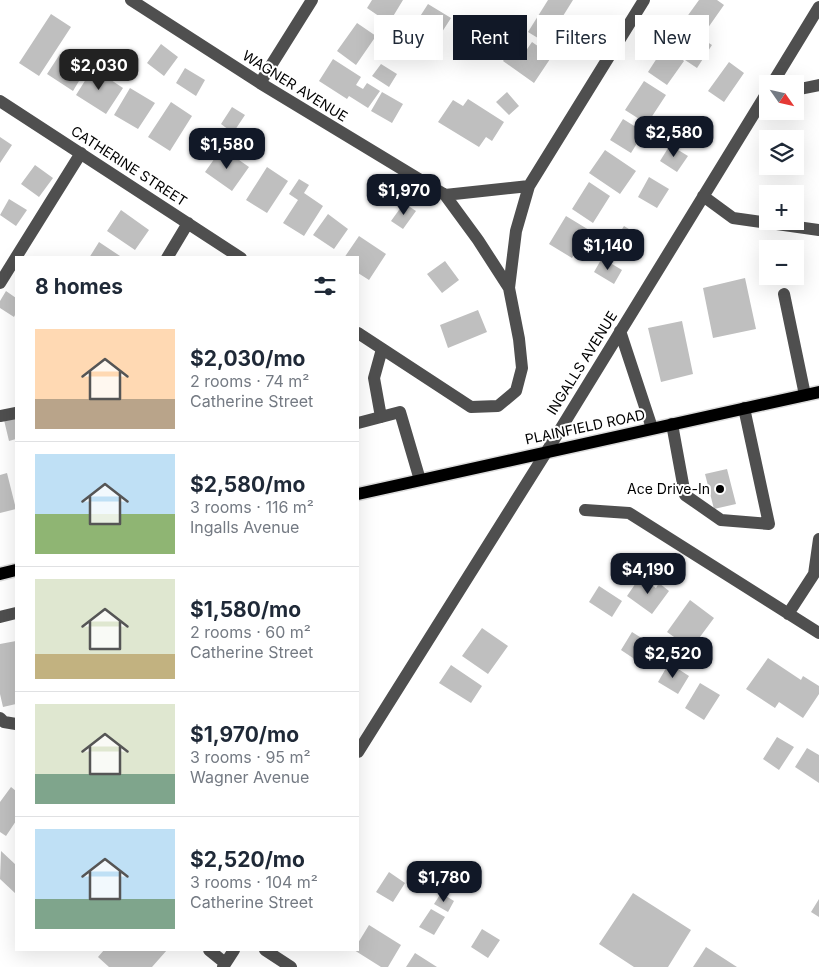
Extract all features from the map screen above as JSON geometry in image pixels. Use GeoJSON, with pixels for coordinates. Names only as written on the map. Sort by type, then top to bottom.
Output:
{"type":"FeatureCollection","features":[{"type":"Feature","properties":{"kind":"main road","name":"PLAINFIELD ROAD"},"geometry":{"type":"LineString","coordinates":[[359,494],[819,392]]}},
{"type":"Feature","properties":{"kind":"main road"},"geometry":{"type":"LineString","coordinates":[[0,574],[15,570]]}},
{"type":"Feature","properties":{"kind":"street"},"geometry":{"type":"LineString","coordinates":[[260,83],[312,0]]}},
{"type":"Feature","properties":{"kind":"street"},"geometry":{"type":"LineString","coordinates":[[359,334],[471,407],[498,406],[516,391],[522,368],[519,339],[509,288],[516,231],[529,186],[644,0]]}},
{"type":"Feature","properties":{"kind":"street","name":"WAGNER AVENUE"},"geometry":{"type":"LineString","coordinates":[[138,2],[260,83],[444,195],[478,240],[509,288]]}},
{"type":"Feature","properties":{"kind":"street"},"geometry":{"type":"LineString","coordinates":[[777,75],[819,7]]}},
{"type":"Feature","properties":{"kind":"street"},"geometry":{"type":"LineString","coordinates":[[804,88],[819,85]]}},
{"type":"Feature","properties":{"kind":"street","name":"CATHERINE STREET"},"geometry":{"type":"LineString","coordinates":[[0,100],[238,256]]}},
{"type":"Feature","properties":{"kind":"street","name":"INGALLS AVENUE"},"geometry":{"type":"LineString","coordinates":[[359,750],[547,451],[759,106]]}},
{"type":"Feature","properties":{"kind":"street"},"geometry":{"type":"LineString","coordinates":[[17,256],[81,153]]}},
{"type":"Feature","properties":{"kind":"street"},"geometry":{"type":"LineString","coordinates":[[444,195],[529,186]]}},
{"type":"Feature","properties":{"kind":"street"},"geometry":{"type":"LineString","coordinates":[[703,196],[733,218],[819,230]]}},
{"type":"Feature","properties":{"kind":"street"},"geometry":{"type":"LineString","coordinates":[[168,256],[188,223]]}},
{"type":"Feature","properties":{"kind":"street"},"geometry":{"type":"LineString","coordinates":[[0,283],[15,259]]}},
{"type":"Feature","properties":{"kind":"street"},"geometry":{"type":"LineString","coordinates":[[784,294],[805,396]]}},
{"type":"Feature","properties":{"kind":"street"},"geometry":{"type":"LineString","coordinates":[[620,331],[652,428]]}},
{"type":"Feature","properties":{"kind":"street"},"geometry":{"type":"LineString","coordinates":[[381,417],[374,378],[382,349]]}},
{"type":"Feature","properties":{"kind":"street"},"geometry":{"type":"LineString","coordinates":[[672,424],[685,495],[721,520],[769,524],[744,408]]}},
{"type":"Feature","properties":{"kind":"street"},"geometry":{"type":"LineString","coordinates":[[359,423],[400,412],[420,480]]}},
{"type":"Feature","properties":{"kind":"street"},"geometry":{"type":"LineString","coordinates":[[0,416],[15,413]]}},
{"type":"Feature","properties":{"kind":"street"},"geometry":{"type":"LineString","coordinates":[[585,510],[629,513],[819,633]]}},
{"type":"Feature","properties":{"kind":"street"},"geometry":{"type":"LineString","coordinates":[[788,614],[817,575],[819,539]]}},
{"type":"Feature","properties":{"kind":"street"},"geometry":{"type":"LineString","coordinates":[[0,617],[15,613]]}},
{"type":"Feature","properties":{"kind":"street"},"geometry":{"type":"LineString","coordinates":[[0,718],[4,722],[15,724]]}},
{"type":"Feature","properties":{"kind":"street"},"geometry":{"type":"LineString","coordinates":[[210,951],[224,965],[233,951]]}},
{"type":"Feature","properties":{"kind":"street"},"geometry":{"type":"LineString","coordinates":[[267,951],[291,967]]}},
{"type":"Feature","properties":{"kind":"building"},"geometry":{"type":"Polygon","coordinates":[[[372,0],[403,0],[394,15],[377,15],[367,8],[372,0]]]}},
{"type":"Feature","properties":{"kind":"building"},"geometry":{"type":"Polygon","coordinates":[[[548,0],[573,0],[564,15],[539,15],[548,0]]]}},
{"type":"Feature","properties":{"kind":"building"},"geometry":{"type":"Polygon","coordinates":[[[699,0],[717,0],[724,5],[709,26],[709,15],[688,15],[699,0]]]}},
{"type":"Feature","properties":{"kind":"building"},"geometry":{"type":"Polygon","coordinates":[[[428,4],[451,18],[443,30],[443,15],[421,15],[428,4]]]}},
{"type":"Feature","properties":{"kind":"building"},"geometry":{"type":"Polygon","coordinates":[[[51,14],[71,27],[39,76],[19,63],[51,14]]]}},
{"type":"Feature","properties":{"kind":"building"},"geometry":{"type":"Polygon","coordinates":[[[537,18],[537,37],[528,32],[537,18]]]}},
{"type":"Feature","properties":{"kind":"building"},"geometry":{"type":"Polygon","coordinates":[[[357,23],[374,35],[374,39],[356,65],[337,51],[357,23]]]}},
{"type":"Feature","properties":{"kind":"building"},"geometry":{"type":"Polygon","coordinates":[[[532,42],[537,46],[537,60],[549,60],[534,83],[503,61],[527,60],[527,49],[532,42]]]}},
{"type":"Feature","properties":{"kind":"building"},"geometry":{"type":"Polygon","coordinates":[[[161,44],[178,57],[164,76],[147,63],[161,44]]]}},
{"type":"Feature","properties":{"kind":"building"},"geometry":{"type":"Polygon","coordinates":[[[60,54],[85,71],[73,91],[47,74],[60,54]]]}},
{"type":"Feature","properties":{"kind":"building"},"geometry":{"type":"Polygon","coordinates":[[[333,59],[361,77],[356,85],[363,89],[367,83],[380,91],[368,108],[349,96],[347,99],[319,81],[333,59]]]}},
{"type":"Feature","properties":{"kind":"building"},"geometry":{"type":"Polygon","coordinates":[[[656,60],[684,61],[667,85],[648,72],[656,60]]]}},
{"type":"Feature","properties":{"kind":"building"},"geometry":{"type":"Polygon","coordinates":[[[685,60],[702,60],[697,68],[685,60]]]}},
{"type":"Feature","properties":{"kind":"building"},"geometry":{"type":"Polygon","coordinates":[[[729,62],[744,73],[724,102],[708,91],[729,62]]]}},
{"type":"Feature","properties":{"kind":"building"},"geometry":{"type":"Polygon","coordinates":[[[381,64],[397,74],[389,87],[372,76],[381,64]]]}},
{"type":"Feature","properties":{"kind":"building"},"geometry":{"type":"Polygon","coordinates":[[[93,68],[123,88],[106,114],[76,95],[93,68]]]}},
{"type":"Feature","properties":{"kind":"building"},"geometry":{"type":"Polygon","coordinates":[[[185,68],[205,80],[196,96],[176,83],[185,68]]]}},
{"type":"Feature","properties":{"kind":"building"},"geometry":{"type":"Polygon","coordinates":[[[644,81],[666,95],[647,124],[625,110],[644,81]]]}},
{"type":"Feature","properties":{"kind":"building"},"geometry":{"type":"Polygon","coordinates":[[[130,88],[155,103],[138,129],[114,115],[130,88]]]}},
{"type":"Feature","properties":{"kind":"building"},"geometry":{"type":"Polygon","coordinates":[[[382,92],[403,104],[392,123],[371,111],[382,92]]]}},
{"type":"Feature","properties":{"kind":"building"},"geometry":{"type":"Polygon","coordinates":[[[507,92],[519,106],[509,115],[496,102],[507,92]]]}},
{"type":"Feature","properties":{"kind":"building"},"geometry":{"type":"Polygon","coordinates":[[[468,99],[504,122],[492,141],[486,137],[479,147],[438,122],[453,100],[463,106],[468,99]]]}},
{"type":"Feature","properties":{"kind":"building"},"geometry":{"type":"Polygon","coordinates":[[[171,102],[192,116],[170,151],[148,137],[171,102]]]}},
{"type":"Feature","properties":{"kind":"building"},"geometry":{"type":"Polygon","coordinates":[[[232,107],[245,115],[233,133],[221,124],[232,107]]]}},
{"type":"Feature","properties":{"kind":"building"},"geometry":{"type":"Polygon","coordinates":[[[623,119],[644,132],[631,153],[610,140],[623,119]]]}},
{"type":"Feature","properties":{"kind":"building"},"geometry":{"type":"Polygon","coordinates":[[[0,137],[12,145],[0,163],[0,137]]]}},
{"type":"Feature","properties":{"kind":"building"},"geometry":{"type":"Polygon","coordinates":[[[670,145],[688,156],[677,172],[660,161],[670,145]]]}},
{"type":"Feature","properties":{"kind":"building"},"geometry":{"type":"Polygon","coordinates":[[[222,148],[249,167],[232,191],[205,172],[222,148]]]}},
{"type":"Feature","properties":{"kind":"building"},"geometry":{"type":"Polygon","coordinates":[[[605,150],[636,171],[620,194],[589,173],[605,150]]]}},
{"type":"Feature","properties":{"kind":"building"},"geometry":{"type":"Polygon","coordinates":[[[35,165],[53,178],[39,197],[21,184],[35,165]]]}},
{"type":"Feature","properties":{"kind":"building"},"geometry":{"type":"Polygon","coordinates":[[[267,167],[288,181],[267,213],[246,200],[267,167]]]}},
{"type":"Feature","properties":{"kind":"building"},"geometry":{"type":"Polygon","coordinates":[[[649,177],[669,189],[657,208],[638,197],[649,177]]]}},
{"type":"Feature","properties":{"kind":"building"},"geometry":{"type":"Polygon","coordinates":[[[299,179],[309,185],[304,193],[323,206],[304,236],[283,223],[298,200],[289,194],[299,179]]]}},
{"type":"Feature","properties":{"kind":"building"},"geometry":{"type":"Polygon","coordinates":[[[589,182],[610,196],[593,223],[572,209],[589,182]]]}},
{"type":"Feature","properties":{"kind":"building"},"geometry":{"type":"Polygon","coordinates":[[[9,199],[27,210],[16,226],[0,215],[9,199]]]}},
{"type":"Feature","properties":{"kind":"building"},"geometry":{"type":"Polygon","coordinates":[[[404,203],[416,211],[403,229],[391,221],[404,203]]]}},
{"type":"Feature","properties":{"kind":"building"},"geometry":{"type":"Polygon","coordinates":[[[121,210],[149,230],[135,250],[107,231],[121,210]]]}},
{"type":"Feature","properties":{"kind":"building"},"geometry":{"type":"Polygon","coordinates":[[[328,214],[348,229],[334,249],[313,235],[328,214]]]}},
{"type":"Feature","properties":{"kind":"building"},"geometry":{"type":"Polygon","coordinates":[[[566,216],[589,230],[572,258],[549,244],[566,216]]]}},
{"type":"Feature","properties":{"kind":"building"},"geometry":{"type":"Polygon","coordinates":[[[624,226],[642,237],[633,251],[615,240],[624,226]]]}},
{"type":"Feature","properties":{"kind":"building"},"geometry":{"type":"Polygon","coordinates":[[[359,236],[386,254],[369,280],[359,274],[359,256],[345,256],[359,236]]]}},
{"type":"Feature","properties":{"kind":"building"},"geometry":{"type":"Polygon","coordinates":[[[99,242],[120,256],[90,256],[99,242]]]}},
{"type":"Feature","properties":{"kind":"building"},"geometry":{"type":"Polygon","coordinates":[[[602,258],[622,270],[614,284],[594,272],[602,258]]]}},
{"type":"Feature","properties":{"kind":"building"},"geometry":{"type":"Polygon","coordinates":[[[445,261],[459,280],[442,293],[427,274],[445,261]]]}},
{"type":"Feature","properties":{"kind":"building"},"geometry":{"type":"Polygon","coordinates":[[[745,278],[756,329],[713,338],[703,288],[745,278]]]}},
{"type":"Feature","properties":{"kind":"building"},"geometry":{"type":"Polygon","coordinates":[[[6,291],[15,297],[14,317],[0,308],[0,301],[6,291]]]}},
{"type":"Feature","properties":{"kind":"building"},"geometry":{"type":"Polygon","coordinates":[[[478,310],[487,332],[448,348],[440,325],[478,310]]]}},
{"type":"Feature","properties":{"kind":"building"},"geometry":{"type":"Polygon","coordinates":[[[682,321],[693,374],[661,382],[648,328],[682,321]]]}},
{"type":"Feature","properties":{"kind":"building"},"geometry":{"type":"Polygon","coordinates":[[[15,417],[15,439],[9,441],[4,420],[15,417]]]}},
{"type":"Feature","properties":{"kind":"building","name":"Ace Drive-In"},"geometry":{"type":"Polygon","coordinates":[[[727,469],[736,504],[714,509],[705,474],[727,469]]]}},
{"type":"Feature","properties":{"kind":"building"},"geometry":{"type":"Polygon","coordinates":[[[7,473],[15,509],[0,513],[0,475],[7,473]]]}},
{"type":"Feature","properties":{"kind":"building"},"geometry":{"type":"Polygon","coordinates":[[[640,577],[656,588],[659,583],[669,591],[652,614],[627,596],[640,577]]]}},
{"type":"Feature","properties":{"kind":"building"},"geometry":{"type":"Polygon","coordinates":[[[599,586],[622,601],[612,617],[589,602],[599,586]]]}},
{"type":"Feature","properties":{"kind":"building"},"geometry":{"type":"Polygon","coordinates":[[[690,600],[714,618],[691,649],[667,632],[690,600]]]}},
{"type":"Feature","properties":{"kind":"building"},"geometry":{"type":"Polygon","coordinates":[[[482,628],[508,646],[488,674],[462,656],[482,628]]]}},
{"type":"Feature","properties":{"kind":"building"},"geometry":{"type":"Polygon","coordinates":[[[632,632],[651,644],[639,662],[621,650],[632,632]]]}},
{"type":"Feature","properties":{"kind":"building"},"geometry":{"type":"Polygon","coordinates":[[[15,641],[15,704],[3,707],[0,694],[0,644],[15,641]]]}},
{"type":"Feature","properties":{"kind":"building"},"geometry":{"type":"Polygon","coordinates":[[[768,658],[801,680],[803,676],[819,686],[819,694],[803,718],[779,702],[775,708],[746,689],[768,658]]]}},
{"type":"Feature","properties":{"kind":"building"},"geometry":{"type":"Polygon","coordinates":[[[669,663],[689,676],[678,694],[658,682],[669,663]]]}},
{"type":"Feature","properties":{"kind":"building"},"geometry":{"type":"Polygon","coordinates":[[[451,665],[482,686],[471,703],[439,683],[451,665]]]}},
{"type":"Feature","properties":{"kind":"building"},"geometry":{"type":"Polygon","coordinates":[[[700,683],[720,695],[704,720],[685,708],[700,683]]]}},
{"type":"Feature","properties":{"kind":"building"},"geometry":{"type":"Polygon","coordinates":[[[777,737],[794,747],[779,770],[763,759],[777,737]]]}},
{"type":"Feature","properties":{"kind":"building"},"geometry":{"type":"Polygon","coordinates":[[[807,748],[819,755],[819,783],[795,767],[807,748]]]}},
{"type":"Feature","properties":{"kind":"building"},"geometry":{"type":"Polygon","coordinates":[[[11,787],[15,790],[15,822],[6,836],[0,832],[0,802],[11,787]]]}},
{"type":"Feature","properties":{"kind":"building"},"geometry":{"type":"Polygon","coordinates":[[[1,851],[15,864],[15,893],[0,879],[1,851]]]}},
{"type":"Feature","properties":{"kind":"building"},"geometry":{"type":"Polygon","coordinates":[[[389,872],[405,883],[393,902],[376,892],[389,872]]]}},
{"type":"Feature","properties":{"kind":"building"},"geometry":{"type":"Polygon","coordinates":[[[441,893],[454,901],[448,912],[434,904],[441,893]]]}},
{"type":"Feature","properties":{"kind":"building"},"geometry":{"type":"Polygon","coordinates":[[[633,893],[691,930],[668,967],[634,967],[599,944],[633,893]]]}},
{"type":"Feature","properties":{"kind":"building"},"geometry":{"type":"Polygon","coordinates":[[[819,899],[819,917],[811,912],[819,899]]]}},
{"type":"Feature","properties":{"kind":"building"},"geometry":{"type":"Polygon","coordinates":[[[431,909],[445,917],[434,935],[419,927],[431,909]]]}},
{"type":"Feature","properties":{"kind":"building"},"geometry":{"type":"Polygon","coordinates":[[[369,925],[401,945],[388,967],[381,967],[356,951],[359,951],[359,941],[369,925]]]}},
{"type":"Feature","properties":{"kind":"building"},"geometry":{"type":"Polygon","coordinates":[[[482,929],[500,940],[488,958],[471,947],[482,929]]]}},
{"type":"Feature","properties":{"kind":"building"},"geometry":{"type":"Polygon","coordinates":[[[706,947],[737,967],[693,967],[706,947]]]}},
{"type":"Feature","properties":{"kind":"building"},"geometry":{"type":"Polygon","coordinates":[[[103,951],[166,951],[152,967],[109,967],[98,957],[103,951]]]}},
{"type":"Feature","properties":{"kind":"building"},"geometry":{"type":"Polygon","coordinates":[[[415,953],[437,967],[406,967],[415,953]]]}},
{"type":"Feature","properties":{"kind":"place","name":"Ace Drive-In"},"geometry":{"type":"Point","coordinates":[720,489]}}]}
